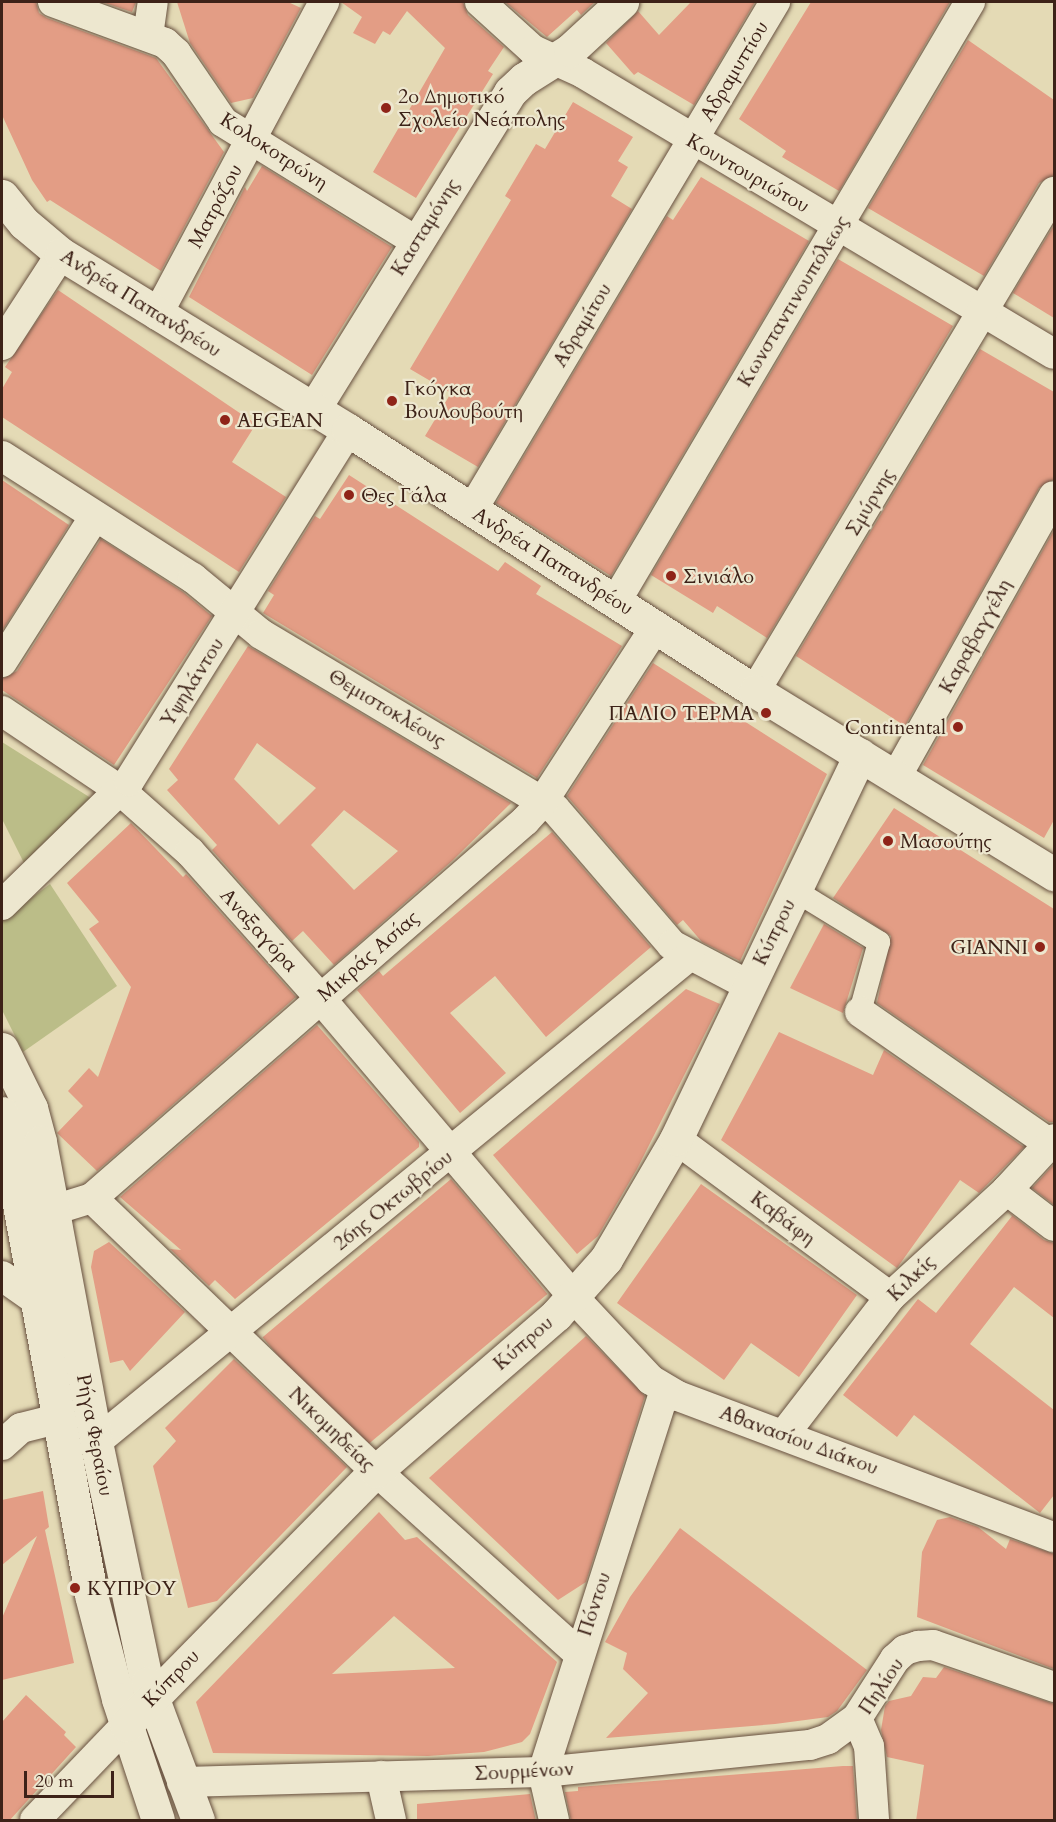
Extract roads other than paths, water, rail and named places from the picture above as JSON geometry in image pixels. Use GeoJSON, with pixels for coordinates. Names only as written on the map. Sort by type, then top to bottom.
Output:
{"type":"FeatureCollection","features":[{"type":"Feature","properties":{"kind":"street","name":"Κολοκοτρώνη"},"geometry":{"type":"LineString","coordinates":[[53,2],[148,36],[176,53],[214,114],[250,139],[416,241]]}},
{"type":"Feature","properties":{"kind":"street"},"geometry":{"type":"LineString","coordinates":[[148,36],[153,2]]}},
{"type":"Feature","properties":{"kind":"street","name":"Ματρόζου"},"geometry":{"type":"LineString","coordinates":[[158,315],[324,2]]}},
{"type":"Feature","properties":{"kind":"street","name":"Κουντουριώτου"},"geometry":{"type":"LineString","coordinates":[[480,2],[518,39],[554,61],[583,73],[1054,354]]}},
{"type":"Feature","properties":{"kind":"street","name":"Κασταμόνης"},"geometry":{"type":"LineString","coordinates":[[313,410],[510,92],[524,79],[554,61],[622,2]]}},
{"type":"Feature","properties":{"kind":"street","name":"Αδραμυττίου"},"geometry":{"type":"LineString","coordinates":[[692,140],[776,2]]}},
{"type":"Feature","properties":{"kind":"street","name":"Κωνσταντινουπόλεως"},"geometry":{"type":"LineString","coordinates":[[616,601],[970,2]]}},
{"type":"Feature","properties":{"kind":"street","name":"Αδραμίτου"},"geometry":{"type":"LineString","coordinates":[[472,510],[692,140]]}},
{"type":"Feature","properties":{"kind":"street","name":"Σμύρνης"},"geometry":{"type":"LineString","coordinates":[[755,691],[1054,192]]}},
{"type":"Feature","properties":{"kind":"street","name":"Ανδρέα Παπανδρέου"},"geometry":{"type":"LineString","coordinates":[[2,196],[24,223],[61,254],[348,430],[755,691],[1053,869]]}},
{"type":"Feature","properties":{"kind":"street"},"geometry":{"type":"LineString","coordinates":[[2,345],[61,254]]}},
{"type":"Feature","properties":{"kind":"street","name":"Υψηλάντου"},"geometry":{"type":"LineString","coordinates":[[2,905],[121,791],[235,615],[348,430]]}},
{"type":"Feature","properties":{"kind":"street","name":"Θεμιστοκλέους"},"geometry":{"type":"LineString","coordinates":[[2,456],[193,578],[235,615],[261,634],[543,801],[560,814],[672,945],[689,956],[748,985]]}},
{"type":"Feature","properties":{"kind":"street","name":"Καραβαγγέλη"},"geometry":{"type":"LineString","coordinates":[[896,777],[1054,496]]}},
{"type":"Feature","properties":{"kind":"street"},"geometry":{"type":"LineString","coordinates":[[2,662],[95,516]]}},
{"type":"Feature","properties":{"kind":"street","name":"Μικράς Ασίας"},"geometry":{"type":"LineString","coordinates":[[20,1220],[53,1212],[92,1198],[514,830],[543,801],[656,626]]}},
{"type":"Feature","properties":{"kind":"street","name":"Αναξαγόρα"},"geometry":{"type":"LineString","coordinates":[[2,711],[121,791],[183,845],[320,998],[574,1298]]}},
{"type":"Feature","properties":{"kind":"street","name":"Κύπρου"},"geometry":{"type":"LineString","coordinates":[[35,1821],[151,1698],[376,1471],[574,1298],[625,1232],[676,1139],[860,755]]}},
{"type":"Feature","properties":{"kind":"street"},"geometry":{"type":"LineString","coordinates":[[794,890],[879,942],[860,1012],[1052,1142]]}},
{"type":"Feature","properties":{"kind":"street","name":"26ης Οκτωβρίου"},"geometry":{"type":"LineString","coordinates":[[96,1442],[689,956]]}},
{"type":"Feature","properties":{"kind":"street","name":"Ρήγα Φεραίου"},"geometry":{"type":"LineString","coordinates":[[2,1049],[31,1108],[96,1442],[151,1698],[198,1821]]}},
{"type":"Feature","properties":{"kind":"street","name":"Ρήγα Φεραίου"},"geometry":{"type":"LineString","coordinates":[[2,1113],[56,1419],[91,1595],[126,1725],[158,1821]]}},
{"type":"Feature","properties":{"kind":"street","name":"Καβάφη"},"geometry":{"type":"LineString","coordinates":[[676,1139],[890,1297]]}},
{"type":"Feature","properties":{"kind":"street","name":"Κιλκίς"},"geometry":{"type":"LineString","coordinates":[[785,1433],[890,1297],[1006,1190],[1052,1142]]}},
{"type":"Feature","properties":{"kind":"street"},"geometry":{"type":"LineString","coordinates":[[1006,1190],[1054,1226]]}},
{"type":"Feature","properties":{"kind":"street","name":"Νικομηδείας"},"geometry":{"type":"LineString","coordinates":[[92,1198],[376,1471],[578,1653]]}},
{"type":"Feature","properties":{"kind":"street"},"geometry":{"type":"LineString","coordinates":[[2,1276],[34,1298]]}},
{"type":"Feature","properties":{"kind":"street","name":"Αθανασίου Διάκου"},"geometry":{"type":"LineString","coordinates":[[574,1298],[620,1350],[665,1390],[1053,1533]]}},
{"type":"Feature","properties":{"kind":"street","name":"Πόντου"},"geometry":{"type":"LineString","coordinates":[[554,1821],[543,1772],[578,1653],[665,1390]]}},
{"type":"Feature","properties":{"kind":"street"},"geometry":{"type":"LineString","coordinates":[[2,1445],[21,1428],[56,1419]]}},
{"type":"Feature","properties":{"kind":"street","name":"Πηλίου"},"geometry":{"type":"LineString","coordinates":[[874,1821],[869,1746],[857,1718],[895,1659],[905,1650],[933,1646],[1054,1687]]}},
{"type":"Feature","properties":{"kind":"street","name":"Σουρμένων"},"geometry":{"type":"LineString","coordinates":[[182,1782],[543,1772],[810,1745],[828,1739],[857,1718]]}},
{"type":"Feature","properties":{"kind":"street"},"geometry":{"type":"LineString","coordinates":[[381,1776],[391,1821]]}},
{"type":"Feature","properties":{"kind":"place","name":"2ο Δημοτικό Σχολείο Νεάπολης"},"geometry":{"type":"Point","coordinates":[386,108]}},
{"type":"Feature","properties":{"kind":"place","name":"Γκόγκα Βουλουβούτη"},"geometry":{"type":"Point","coordinates":[392,401]}},
{"type":"Feature","properties":{"kind":"place","name":"AEGEAN"},"geometry":{"type":"Point","coordinates":[225,420]}},
{"type":"Feature","properties":{"kind":"place","name":"Θες Γάλα"},"geometry":{"type":"Point","coordinates":[349,495]}},
{"type":"Feature","properties":{"kind":"place","name":"Σινιάλο"},"geometry":{"type":"Point","coordinates":[671,576]}},
{"type":"Feature","properties":{"kind":"place","name":"ΠΑΛΙΟ ΤΕΡΜΑ"},"geometry":{"type":"Point","coordinates":[766,713]}},
{"type":"Feature","properties":{"kind":"place","name":"Continental"},"geometry":{"type":"Point","coordinates":[958,727]}},
{"type":"Feature","properties":{"kind":"place","name":"Μασούτης"},"geometry":{"type":"Point","coordinates":[888,841]}},
{"type":"Feature","properties":{"kind":"place","name":"GIANNI"},"geometry":{"type":"Point","coordinates":[1040,947]}},
{"type":"Feature","properties":{"kind":"place","name":"ΚΥΠΡΟΥ"},"geometry":{"type":"Point","coordinates":[75,1588]}}]}
